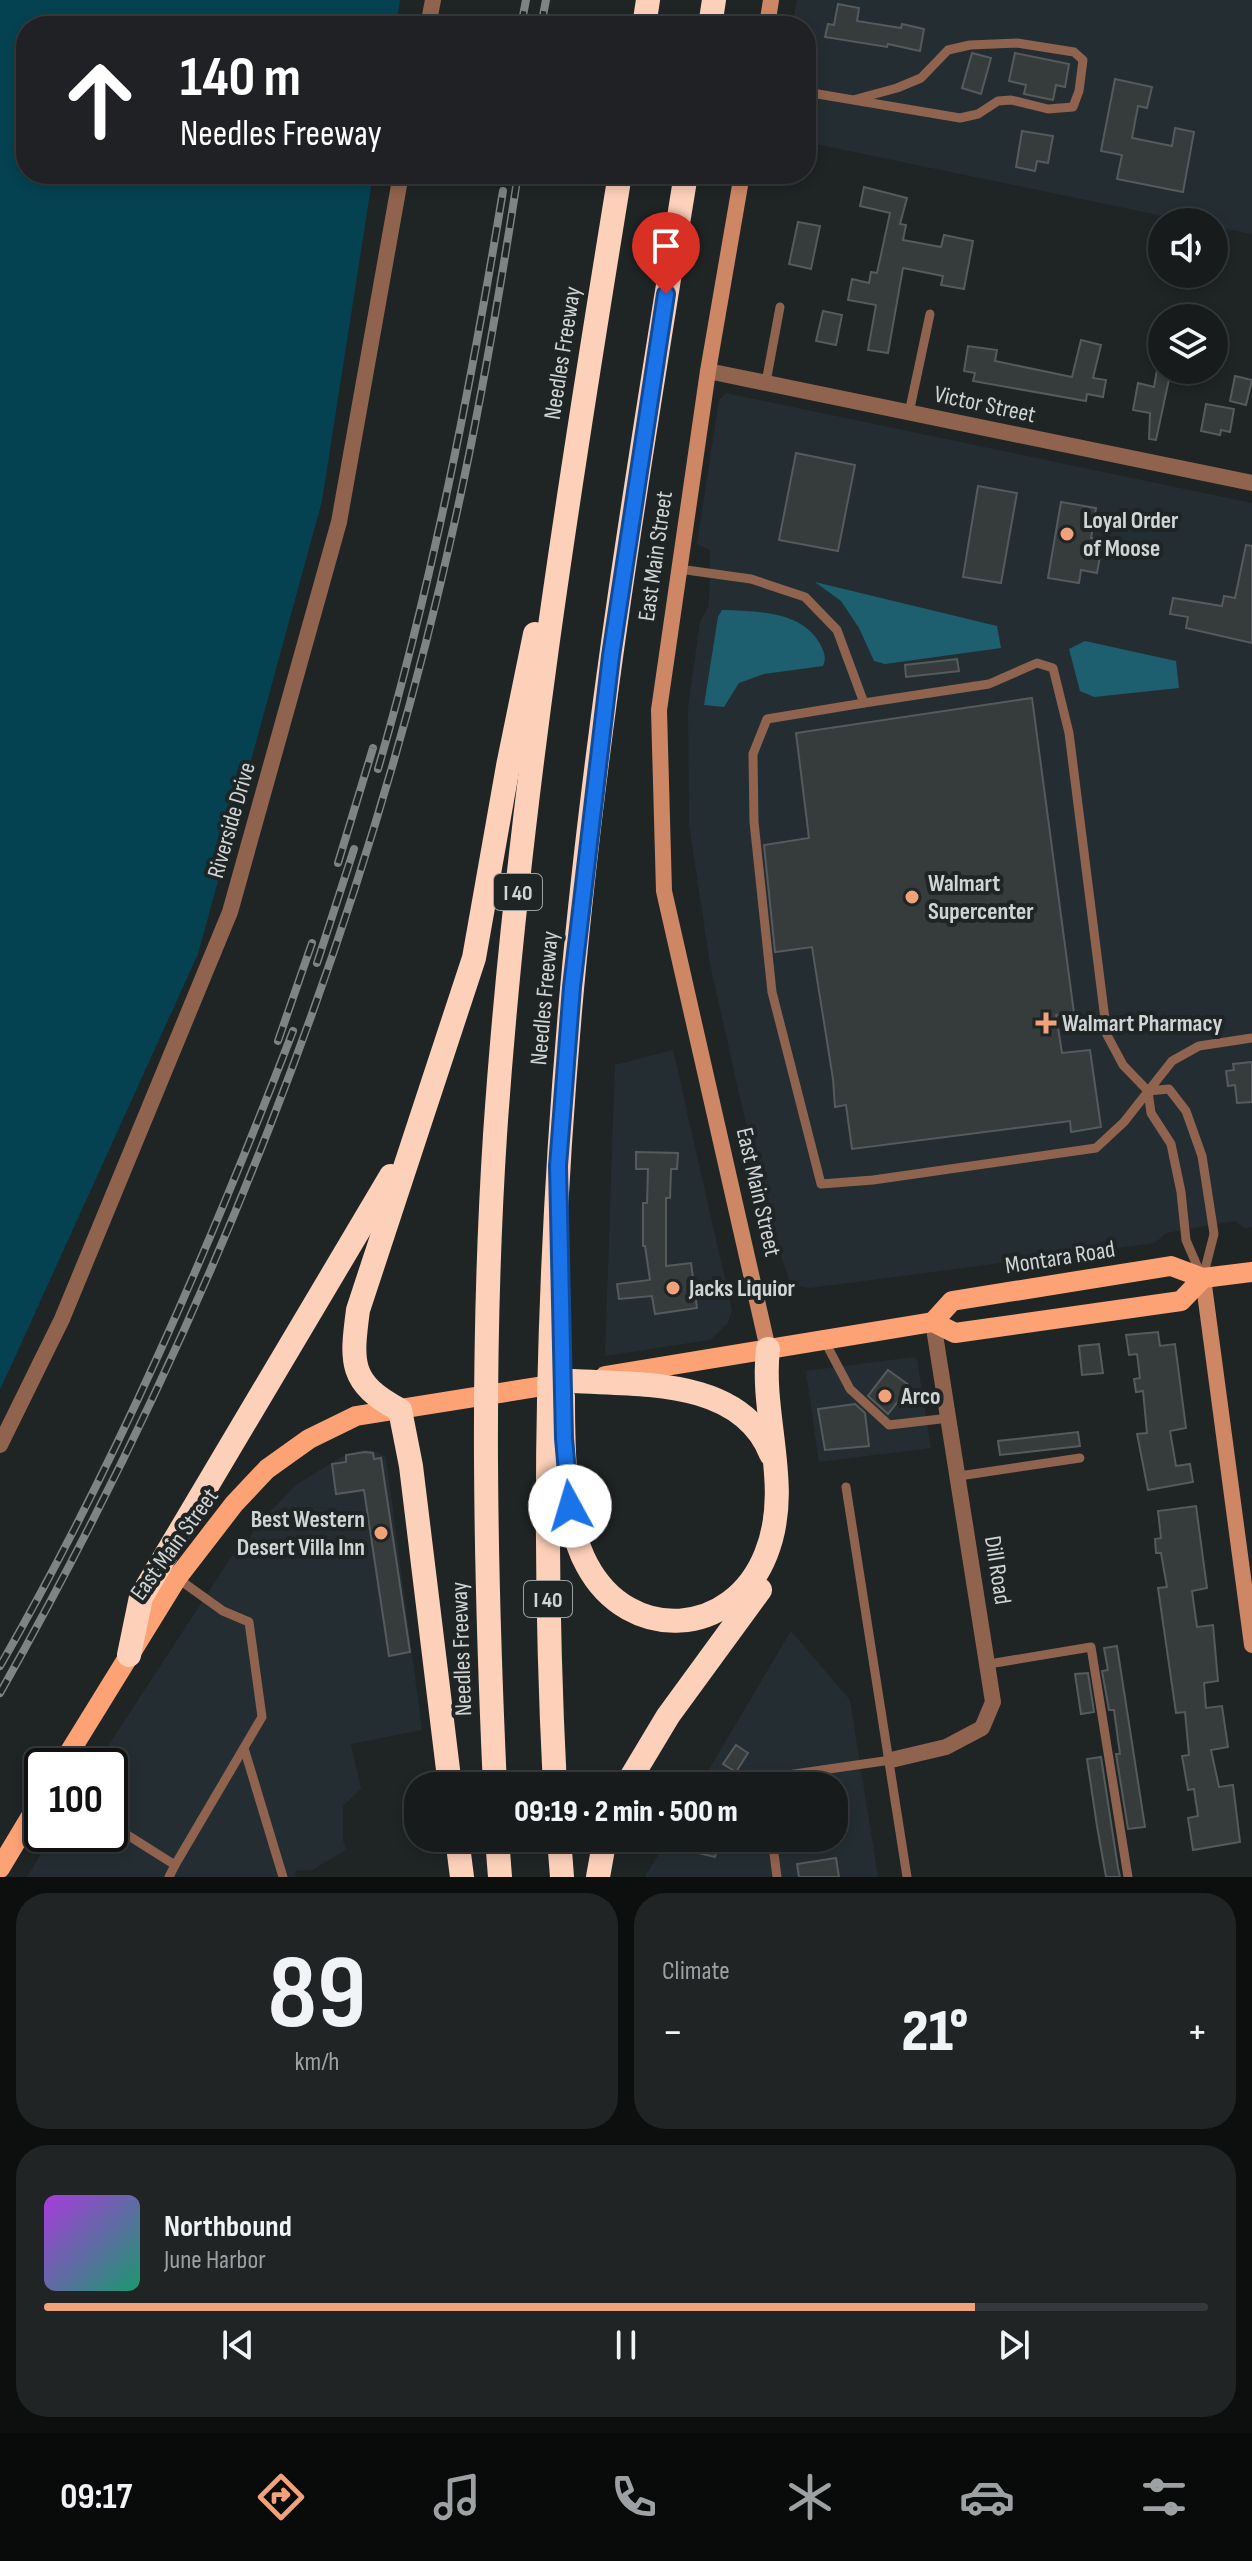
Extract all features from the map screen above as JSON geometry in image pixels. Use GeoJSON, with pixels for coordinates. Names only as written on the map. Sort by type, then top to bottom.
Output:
{"type":"FeatureCollection","features":[{"type":"Feature","properties":{"kind":"highway","name":"Needles Freeway"},"geometry":{"type":"LineString","coordinates":[[495,1772],[487,1553],[486,1366],[495,1137],[507,992],[541,702],[579,420],[618,184]]}},
{"type":"Feature","properties":{"kind":"highway","name":"Needles Freeway"},"geometry":{"type":"LineString","coordinates":[[555,1772],[548,1583],[555,1410],[558,1166],[572,987],[602,727],[627,546],[684,184]]}},
{"type":"Feature","properties":{"kind":"highway"},"geometry":{"type":"LineString","coordinates":[[448,1772],[411,1466],[400,1410],[374,1396],[360,1377],[353,1351],[358,1310],[474,958],[508,766],[579,420]]}},
{"type":"Feature","properties":{"kind":"highway"},"geometry":{"type":"LineString","coordinates":[[129,1655],[141,1597],[415,1136]]}},
{"type":"Feature","properties":{"kind":"highway"},"geometry":{"type":"LineString","coordinates":[[555,1410],[570,1506],[577,1539],[587,1565],[612,1596],[635,1611],[662,1619],[688,1621],[714,1614],[738,1598],[754,1579],[767,1553],[775,1524],[776,1468],[765,1374],[768,1349]]}},
{"type":"Feature","properties":{"kind":"highway"},"geometry":{"type":"LineString","coordinates":[[634,1772],[668,1716],[771,1574],[784,1543],[790,1510],[790,1477],[778,1369],[768,1349]]}},
{"type":"Feature","properties":{"kind":"highway"},"geometry":{"type":"LineString","coordinates":[[573,1381],[665,1386],[717,1400],[742,1415],[757,1429],[776,1468]]}},
{"type":"Feature","properties":{"kind":"highway"},"geometry":{"type":"LineString","coordinates":[[459,1852],[462,1877]]}},
{"type":"Feature","properties":{"kind":"highway"},"geometry":{"type":"LineString","coordinates":[[498,1852],[500,1877]]}},
{"type":"Feature","properties":{"kind":"highway"},"geometry":{"type":"LineString","coordinates":[[560,1852],[562,1877]]}},
{"type":"Feature","properties":{"kind":"highway"},"geometry":{"type":"LineString","coordinates":[[598,1877],[602,1852]]}},
{"type":"Feature","properties":{"kind":"main road","name":"Montara Road"},"geometry":{"type":"LineString","coordinates":[[933,1322],[952,1301],[1171,1266],[1203,1278],[1252,1272]]}},
{"type":"Feature","properties":{"kind":"main road","name":"Montara Road"},"geometry":{"type":"LineString","coordinates":[[768,1349],[933,1322],[955,1333],[1181,1301],[1203,1278]]}},
{"type":"Feature","properties":{"kind":"main road","name":"East Main Street"},"geometry":{"type":"LineString","coordinates":[[72,1748],[177,1578],[234,1504],[267,1469],[309,1439],[356,1416],[768,1349]]}},
{"type":"Feature","properties":{"kind":"main road"},"geometry":{"type":"LineString","coordinates":[[0,1868],[24,1828]]}},
{"type":"Feature","properties":{"kind":"street","name":"Riverside Drive"},"geometry":{"type":"LineString","coordinates":[[0,1445],[62,1319],[230,912],[339,522],[399,184]]}},
{"type":"Feature","properties":{"kind":"street","name":"East Main Street"},"geometry":{"type":"LineString","coordinates":[[740,184],[708,371],[659,710],[664,891],[768,1349]]}},
{"type":"Feature","properties":{"kind":"street","name":"Victor Street"},"geometry":{"type":"LineString","coordinates":[[708,371],[1252,483]]}},
{"type":"Feature","properties":{"kind":"street"},"geometry":{"type":"LineString","coordinates":[[1203,1278],[1252,1645]]}},
{"type":"Feature","properties":{"kind":"street","name":"Dill Road"},"geometry":{"type":"LineString","coordinates":[[891,1760],[946,1747],[982,1728],[993,1702],[933,1322]]}},
{"type":"Feature","properties":{"kind":"lane"},"geometry":{"type":"LineString","coordinates":[[816,94],[853,100],[960,118],[978,114],[998,101],[1011,100],[1048,109],[1073,107],[1079,91],[1083,60],[1074,52],[1017,43],[970,45],[948,50],[921,78],[853,100]]}},
{"type":"Feature","properties":{"kind":"lane"},"geometry":{"type":"LineString","coordinates":[[766,382],[780,307]]}},
{"type":"Feature","properties":{"kind":"lane"},"geometry":{"type":"LineString","coordinates":[[909,413],[930,314]]}},
{"type":"Feature","properties":{"kind":"lane"},"geometry":{"type":"LineString","coordinates":[[679,569],[751,579],[805,597],[837,630],[864,703]]}},
{"type":"Feature","properties":{"kind":"lane"},"geometry":{"type":"LineString","coordinates":[[1203,1278],[1186,1240],[1181,1192],[1171,1144],[1151,1113],[1148,1091],[1123,1065],[1107,1035],[1069,733],[1053,668],[1037,663],[989,684],[767,719],[753,754],[754,822],[772,992],[821,1184],[873,1180],[1096,1148],[1124,1122],[1148,1091],[1172,1061],[1199,1046],[1252,1038]]}},
{"type":"Feature","properties":{"kind":"lane"},"geometry":{"type":"LineString","coordinates":[[1148,1091],[1169,1089],[1186,1111],[1202,1156],[1214,1234],[1203,1278]]}},
{"type":"Feature","properties":{"kind":"lane"},"geometry":{"type":"LineString","coordinates":[[824,1340],[850,1389],[889,1425],[949,1418]]}},
{"type":"Feature","properties":{"kind":"lane"},"geometry":{"type":"LineString","coordinates":[[959,1476],[1080,1458]]}},
{"type":"Feature","properties":{"kind":"lane"},"geometry":{"type":"LineString","coordinates":[[846,1487],[907,1877]]}},
{"type":"Feature","properties":{"kind":"lane"},"geometry":{"type":"LineString","coordinates":[[169,1877],[262,1717],[249,1622],[223,1611],[177,1578]]}},
{"type":"Feature","properties":{"kind":"lane"},"geometry":{"type":"LineString","coordinates":[[989,1664],[1091,1647],[1128,1877]]}},
{"type":"Feature","properties":{"kind":"lane"},"geometry":{"type":"LineString","coordinates":[[244,1748],[283,1877]]}},
{"type":"Feature","properties":{"kind":"lane"},"geometry":{"type":"LineString","coordinates":[[808,1772],[891,1760]]}},
{"type":"Feature","properties":{"kind":"lane"},"geometry":{"type":"LineString","coordinates":[[128,1835],[175,1865]]}},
{"type":"Feature","properties":{"kind":"lane"},"geometry":{"type":"LineString","coordinates":[[774,1852],[777,1877]]}},
{"type":"Feature","properties":{"kind":"shaded area"},"geometry":{"type":"Polygon","coordinates":[[[0,0],[400,0],[398,16],[16,16],[16,184],[371,184],[322,501],[198,954],[0,1390],[0,0]]]}},
{"type":"Feature","properties":{"kind":"shaded area"},"geometry":{"type":"Polygon","coordinates":[[[797,0],[1252,0],[1252,234],[1228,230],[1228,208],[1148,208],[1148,213],[816,144],[816,16],[794,16],[797,0]]]}},
{"type":"Feature","properties":{"kind":"shaded area"},"geometry":{"type":"Polygon","coordinates":[[[726,393],[1252,503],[1252,1227],[1244,1228],[1235,1221],[1166,1233],[1155,1243],[810,1288],[797,1286],[789,1279],[766,1212],[710,964],[689,824],[688,708],[700,621],[709,606],[710,550],[697,544],[719,400],[726,393]]]}},
{"type":"Feature","properties":{"kind":"shaded area"},"geometry":{"type":"Polygon","coordinates":[[[815,582],[997,626],[1001,648],[885,664],[874,661],[859,628],[841,601],[815,582]]]}},
{"type":"Feature","properties":{"kind":"shaded area"},"geometry":{"type":"Polygon","coordinates":[[[722,610],[765,613],[793,620],[815,636],[825,657],[823,666],[764,674],[739,683],[724,707],[704,705],[718,617],[722,610]]]}},
{"type":"Feature","properties":{"kind":"shaded area"},"geometry":{"type":"Polygon","coordinates":[[[1085,641],[1176,661],[1179,688],[1094,697],[1080,691],[1069,649],[1085,641]]]}},
{"type":"Feature","properties":{"kind":"shaded area"},"geometry":{"type":"Polygon","coordinates":[[[673,1050],[732,1310],[728,1323],[710,1340],[605,1356],[615,1065],[673,1050]]]}},
{"type":"Feature","properties":{"kind":"shaded area"},"geometry":{"type":"Polygon","coordinates":[[[913,1357],[917,1359],[931,1448],[819,1462],[806,1371],[913,1357]]]}},
{"type":"Feature","properties":{"kind":"shaded area"},"geometry":{"type":"Polygon","coordinates":[[[372,1450],[386,1457],[422,1730],[351,1744],[361,1789],[343,1806],[346,1850],[312,1870],[295,1871],[296,1877],[27,1877],[42,1852],[128,1852],[128,1748],[107,1748],[243,1539],[247,1547],[254,1528],[296,1485],[341,1457],[372,1450]]]}},
{"type":"Feature","properties":{"kind":"shaded area"},"geometry":{"type":"Polygon","coordinates":[[[791,1631],[850,1700],[878,1877],[645,1877],[660,1852],[848,1852],[848,1772],[707,1772],[791,1631]]]}},
{"type":"Feature","properties":{"kind":"building"},"geometry":{"type":"Polygon","coordinates":[[[838,4],[859,8],[857,21],[924,29],[920,51],[825,37],[828,24],[834,25],[838,4]]]}},
{"type":"Feature","properties":{"kind":"building"},"geometry":{"type":"Polygon","coordinates":[[[972,53],[991,58],[981,94],[962,88],[972,53]]]}},
{"type":"Feature","properties":{"kind":"building"},"geometry":{"type":"Polygon","coordinates":[[[1015,53],[1069,64],[1065,87],[1056,85],[1053,100],[1024,94],[1026,85],[1009,81],[1015,53]]]}},
{"type":"Feature","properties":{"kind":"building"},"geometry":{"type":"Polygon","coordinates":[[[1115,79],[1152,87],[1147,108],[1138,106],[1132,138],[1172,146],[1175,128],[1194,132],[1183,192],[1117,179],[1122,155],[1101,151],[1115,79]]]}},
{"type":"Feature","properties":{"kind":"building"},"geometry":{"type":"Polygon","coordinates":[[[1022,131],[1053,136],[1048,163],[1037,161],[1035,171],[1016,167],[1022,131]]]}},
{"type":"Feature","properties":{"kind":"building"},"geometry":{"type":"Polygon","coordinates":[[[864,187],[907,198],[900,224],[906,225],[903,240],[941,247],[944,235],[973,241],[964,289],[941,285],[943,276],[903,268],[888,353],[868,350],[876,305],[848,300],[852,279],[869,283],[871,272],[877,273],[890,213],[860,206],[864,187]]]}},
{"type":"Feature","properties":{"kind":"building"},"geometry":{"type":"Polygon","coordinates":[[[798,222],[820,226],[811,269],[789,264],[798,222]]]}},
{"type":"Feature","properties":{"kind":"building"},"geometry":{"type":"Polygon","coordinates":[[[823,311],[842,315],[836,345],[816,341],[823,311]]]}},
{"type":"Feature","properties":{"kind":"building"},"geometry":{"type":"Polygon","coordinates":[[[1081,340],[1101,345],[1093,378],[1106,380],[1103,397],[1087,394],[1086,401],[973,381],[975,373],[964,371],[968,346],[997,350],[995,361],[1072,377],[1081,340]]]}},
{"type":"Feature","properties":{"kind":"building"},"geometry":{"type":"Polygon","coordinates":[[[1235,376],[1252,380],[1246,405],[1230,401],[1235,376]]]}},
{"type":"Feature","properties":{"kind":"building"},"geometry":{"type":"Polygon","coordinates":[[[1138,383],[1154,387],[1155,384],[1168,384],[1156,440],[1149,439],[1150,413],[1133,410],[1138,383]]]}},
{"type":"Feature","properties":{"kind":"building"},"geometry":{"type":"Polygon","coordinates":[[[1206,404],[1234,409],[1230,432],[1221,430],[1220,435],[1201,431],[1206,404]]]}},
{"type":"Feature","properties":{"kind":"building"},"geometry":{"type":"Polygon","coordinates":[[[796,453],[855,465],[838,551],[779,540],[796,453]]]}},
{"type":"Feature","properties":{"kind":"building"},"geometry":{"type":"Polygon","coordinates":[[[978,486],[1017,493],[1001,583],[963,577],[978,486]]]}},
{"type":"Feature","properties":{"kind":"building"},"geometry":{"type":"Polygon","coordinates":[[[1061,502],[1096,508],[1091,538],[1103,540],[1097,573],[1081,570],[1079,583],[1048,578],[1061,502]]]}},
{"type":"Feature","properties":{"kind":"building"},"geometry":{"type":"Polygon","coordinates":[[[1246,545],[1252,546],[1252,643],[1186,628],[1188,617],[1170,614],[1173,598],[1222,606],[1224,596],[1235,598],[1246,545]]]}},
{"type":"Feature","properties":{"kind":"building"},"geometry":{"type":"Polygon","coordinates":[[[957,659],[959,671],[906,677],[905,665],[957,659]]]}},
{"type":"Feature","properties":{"kind":"building","name":"Walmart Supercenter"},"geometry":{"type":"Polygon","coordinates":[[[1032,698],[1074,1013],[1056,1015],[1062,1053],[1090,1050],[1101,1127],[1071,1132],[1070,1121],[852,1149],[846,1105],[835,1107],[812,947],[775,952],[764,845],[809,838],[796,733],[1032,698]]]}},
{"type":"Feature","properties":{"kind":"building"},"geometry":{"type":"Polygon","coordinates":[[[1252,1062],[1252,1102],[1237,1103],[1235,1085],[1228,1086],[1226,1071],[1234,1070],[1233,1064],[1252,1062]]]}},
{"type":"Feature","properties":{"kind":"building"},"geometry":{"type":"Polygon","coordinates":[[[636,1152],[678,1153],[677,1169],[671,1169],[670,1198],[666,1198],[666,1266],[691,1263],[697,1308],[655,1314],[652,1296],[619,1299],[617,1284],[650,1280],[643,1246],[643,1203],[647,1203],[648,1169],[636,1169],[636,1152]]]}},
{"type":"Feature","properties":{"kind":"building"},"geometry":{"type":"Polygon","coordinates":[[[1158,1332],[1160,1346],[1175,1344],[1186,1428],[1170,1431],[1176,1466],[1190,1464],[1193,1482],[1148,1490],[1137,1434],[1147,1433],[1143,1391],[1136,1392],[1134,1379],[1140,1378],[1137,1354],[1129,1355],[1126,1335],[1158,1332]]]}},
{"type":"Feature","properties":{"kind":"building"},"geometry":{"type":"Polygon","coordinates":[[[1099,1344],[1103,1373],[1082,1375],[1079,1346],[1099,1344]]]}},
{"type":"Feature","properties":{"kind":"building"},"geometry":{"type":"Polygon","coordinates":[[[888,1370],[910,1386],[888,1414],[868,1396],[888,1370]]]}},
{"type":"Feature","properties":{"kind":"building"},"geometry":{"type":"Polygon","coordinates":[[[855,1404],[865,1413],[869,1446],[825,1450],[818,1409],[855,1404]]]}},
{"type":"Feature","properties":{"kind":"building"},"geometry":{"type":"Polygon","coordinates":[[[1078,1432],[1080,1446],[1000,1455],[998,1441],[1078,1432]]]}},
{"type":"Feature","properties":{"kind":"building","name":"Best Western Desert Villa Inn"},"geometry":{"type":"Polygon","coordinates":[[[373,1453],[374,1459],[381,1458],[410,1652],[389,1656],[364,1490],[336,1494],[332,1464],[346,1462],[346,1455],[373,1453]]]}},
{"type":"Feature","properties":{"kind":"building"},"geometry":{"type":"Polygon","coordinates":[[[1196,1506],[1207,1588],[1192,1591],[1197,1627],[1213,1625],[1218,1681],[1204,1683],[1206,1708],[1222,1706],[1228,1747],[1211,1750],[1219,1787],[1233,1785],[1240,1842],[1193,1850],[1188,1818],[1198,1816],[1194,1789],[1188,1790],[1182,1756],[1189,1755],[1185,1712],[1176,1713],[1158,1588],[1167,1587],[1161,1553],[1156,1553],[1155,1539],[1161,1538],[1158,1511],[1196,1506]]]}},
{"type":"Feature","properties":{"kind":"building"},"geometry":{"type":"Polygon","coordinates":[[[1117,1646],[1145,1827],[1128,1829],[1116,1754],[1120,1754],[1114,1710],[1109,1710],[1102,1671],[1108,1670],[1104,1648],[1117,1646]]]}},
{"type":"Feature","properties":{"kind":"building"},"geometry":{"type":"Polygon","coordinates":[[[1088,1673],[1094,1712],[1081,1714],[1075,1674],[1088,1673]]]}},
{"type":"Feature","properties":{"kind":"building"},"geometry":{"type":"Polygon","coordinates":[[[736,1745],[748,1753],[736,1772],[723,1764],[736,1745]]]}},
{"type":"Feature","properties":{"kind":"building"},"geometry":{"type":"Polygon","coordinates":[[[1101,1757],[1120,1877],[1106,1877],[1097,1826],[1087,1759],[1101,1757]]]}},
{"type":"Feature","properties":{"kind":"building"},"geometry":{"type":"Polygon","coordinates":[[[694,1852],[716,1852],[715,1857],[694,1852]]]}},
{"type":"Feature","properties":{"kind":"building"},"geometry":{"type":"Polygon","coordinates":[[[836,1858],[839,1877],[799,1877],[797,1864],[836,1858]]]}},
{"type":"Feature","properties":{"kind":"railway"},"geometry":{"type":"LineString","coordinates":[[523,16],[526,0]]}},
{"type":"Feature","properties":{"kind":"railway"},"geometry":{"type":"LineString","coordinates":[[543,16],[546,0]]}},
{"type":"Feature","properties":{"kind":"railway"},"geometry":{"type":"LineString","coordinates":[[0,1693],[75,1555],[145,1414],[210,1271],[270,1126],[325,978],[374,829],[417,678],[454,525],[489,350],[516,184]]}},
{"type":"Feature","properties":{"kind":"railway"},"geometry":{"type":"LineString","coordinates":[[378,769],[416,626],[449,482],[503,191]]}},
{"type":"Feature","properties":{"kind":"railway"},"geometry":{"type":"LineString","coordinates":[[338,863],[373,748]]}},
{"type":"Feature","properties":{"kind":"railway"},"geometry":{"type":"LineString","coordinates":[[317,963],[354,849]]}},
{"type":"Feature","properties":{"kind":"railway"},"geometry":{"type":"LineString","coordinates":[[278,1041],[312,943]]}},
{"type":"Feature","properties":{"kind":"railway"},"geometry":{"type":"LineString","coordinates":[[0,1666],[122,1434],[228,1194],[293,1031]]}},
{"type":"Feature","properties":{"kind":"place","name":"Loyal Order of Moose"},"geometry":{"type":"Point","coordinates":[1067,534]}},
{"type":"Feature","properties":{"kind":"place","name":"Walmart Supercenter"},"geometry":{"type":"Point","coordinates":[912,897]}},
{"type":"Feature","properties":{"kind":"place","name":"Walmart Pharmacy"},"geometry":{"type":"Point","coordinates":[1046,1023]}},
{"type":"Feature","properties":{"kind":"place","name":"Jacks Liquior"},"geometry":{"type":"Point","coordinates":[673,1288]}},
{"type":"Feature","properties":{"kind":"place","name":"Arco"},"geometry":{"type":"Point","coordinates":[885,1396]}},
{"type":"Feature","properties":{"kind":"place","name":"Best Western Desert Villa Inn"},"geometry":{"type":"Point","coordinates":[381,1533]}},
{"type":"Feature","properties":{"kind":"route"},"geometry":{"type":"LineString","coordinates":[[570,1506],[564,1438],[558,1166],[572,987],[611,656],[666,294]]}}]}
